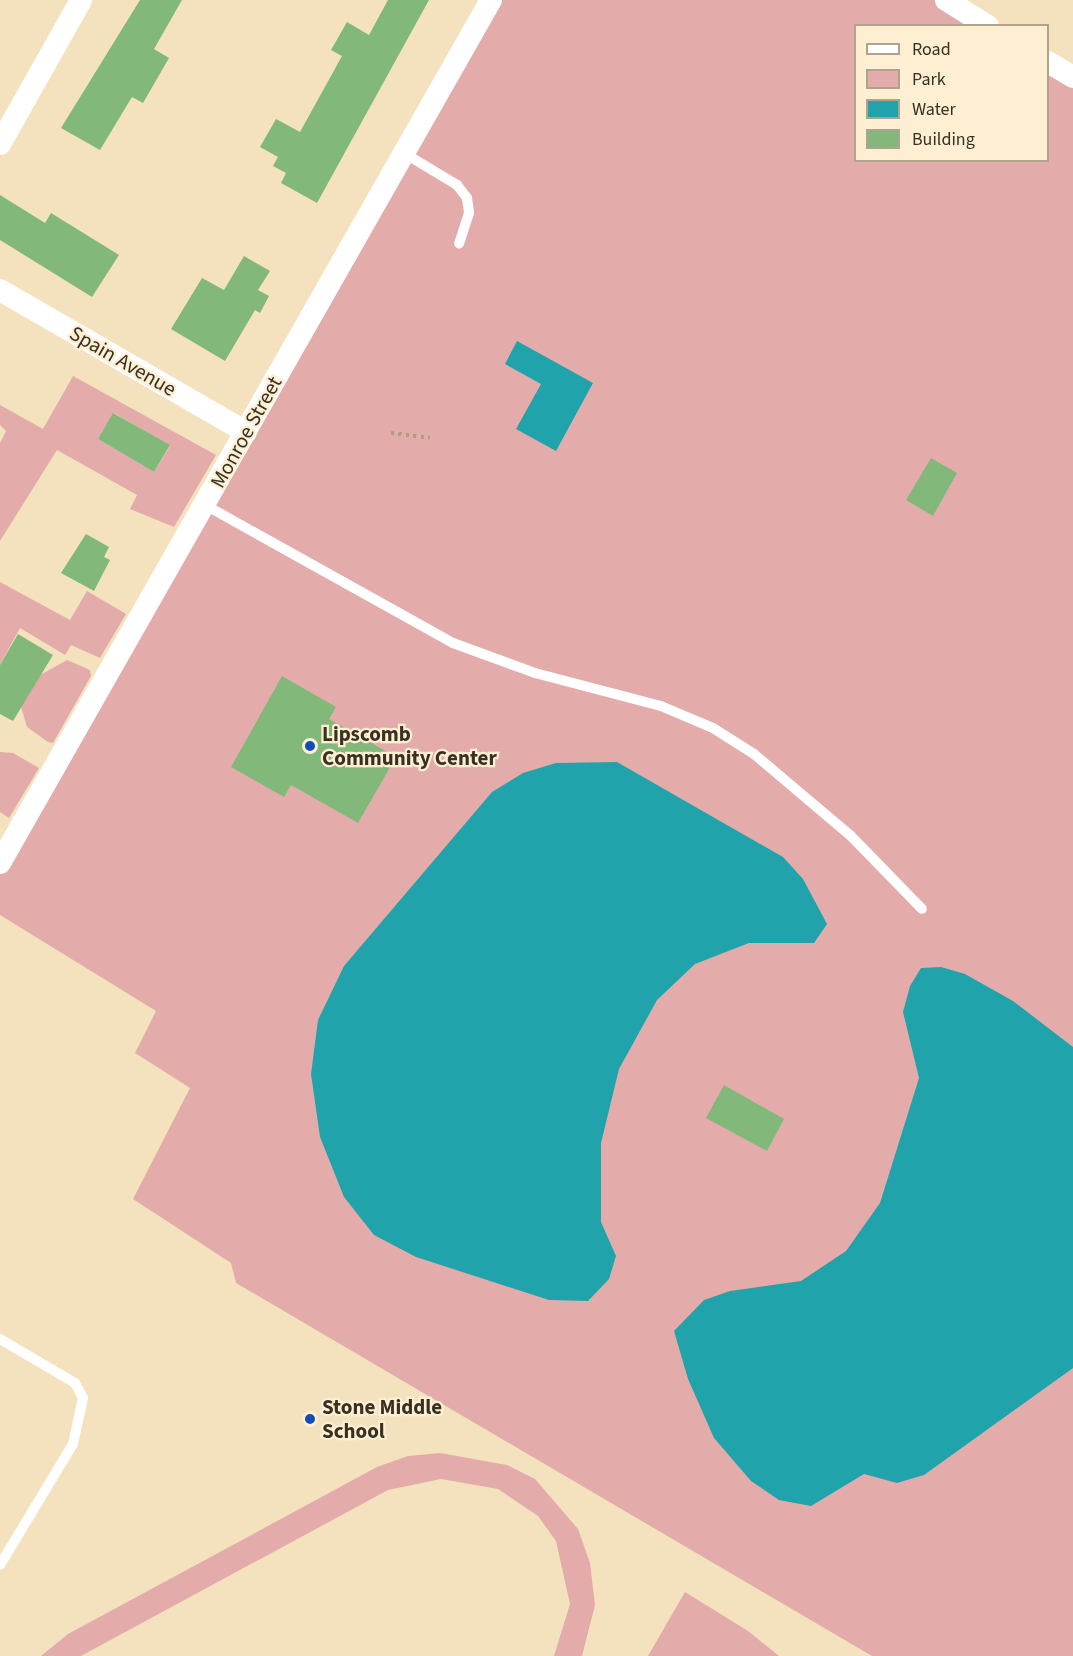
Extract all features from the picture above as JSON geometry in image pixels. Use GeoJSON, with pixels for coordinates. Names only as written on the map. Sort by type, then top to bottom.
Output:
{"type":"FeatureCollection","features":[{"type":"Feature","properties":{"kind":"street"},"geometry":{"type":"LineString","coordinates":[[0,144],[81,0]]}},
{"type":"Feature","properties":{"kind":"street","name":"Monroe Street"},"geometry":{"type":"LineString","coordinates":[[0,863],[491,0]]}},
{"type":"Feature","properties":{"kind":"street"},"geometry":{"type":"LineString","coordinates":[[946,0],[985,24]]}},
{"type":"Feature","properties":{"kind":"street"},"geometry":{"type":"LineString","coordinates":[[1049,63],[1073,77]]}},
{"type":"Feature","properties":{"kind":"street","name":"Spain Avenue"},"geometry":{"type":"LineString","coordinates":[[0,290],[246,432]]}},
{"type":"Feature","properties":{"kind":"lane"},"geometry":{"type":"LineString","coordinates":[[404,153],[457,185],[467,198],[470,213],[459,243]]}},
{"type":"Feature","properties":{"kind":"lane"},"geometry":{"type":"LineString","coordinates":[[205,505],[453,643],[535,673],[661,706],[713,728],[754,754],[850,835],[922,909]]}},
{"type":"Feature","properties":{"kind":"lane"},"geometry":{"type":"LineString","coordinates":[[0,1339],[75,1383],[83,1398],[83,1412],[73,1444],[0,1564]]}},
{"type":"Feature","properties":{"kind":"path"},"geometry":{"type":"LineString","coordinates":[[391,433],[430,438]]}},
{"type":"Feature","properties":{"kind":"green space"},"geometry":{"type":"Polygon","coordinates":[[[491,0],[947,0],[987,24],[854,24],[854,162],[1049,162],[1049,62],[1073,77],[1073,1656],[872,1656],[236,1283],[231,1263],[133,1199],[190,1088],[135,1053],[156,1011],[0,915],[0,863],[491,0]]]}},
{"type":"Feature","properties":{"kind":"green space"},"geometry":{"type":"Polygon","coordinates":[[[73,376],[216,455],[174,527],[130,509],[137,495],[57,450],[0,541],[0,443],[6,431],[0,425],[0,405],[43,429],[73,376]],[[114,413],[98,439],[154,472],[170,446],[114,413]]]}},
{"type":"Feature","properties":{"kind":"green space"},"geometry":{"type":"Polygon","coordinates":[[[0,582],[70,620],[87,591],[126,614],[100,658],[71,645],[65,655],[20,628],[0,665],[0,582]]]}},
{"type":"Feature","properties":{"kind":"green space"},"geometry":{"type":"Polygon","coordinates":[[[67,660],[90,670],[91,676],[53,743],[48,742],[27,727],[21,707],[36,671],[42,674],[67,660]]]}},
{"type":"Feature","properties":{"kind":"green space"},"geometry":{"type":"Polygon","coordinates":[[[0,752],[13,753],[39,768],[9,818],[0,812],[0,752]]]}},
{"type":"Feature","properties":{"kind":"green space"},"geometry":{"type":"Polygon","coordinates":[[[440,1453],[507,1465],[535,1479],[578,1529],[590,1563],[595,1605],[582,1656],[554,1656],[570,1604],[556,1541],[538,1516],[498,1489],[441,1479],[388,1490],[81,1656],[41,1656],[68,1634],[377,1467],[408,1456],[440,1453]]]}},
{"type":"Feature","properties":{"kind":"green space"},"geometry":{"type":"Polygon","coordinates":[[[685,1592],[748,1631],[779,1656],[648,1656],[685,1592]]]}},
{"type":"Feature","properties":{"kind":"water"},"geometry":{"type":"Polygon","coordinates":[[[517,341],[593,383],[556,451],[516,429],[541,384],[505,364],[517,341]]]}},
{"type":"Feature","properties":{"kind":"water"},"geometry":{"type":"Polygon","coordinates":[[[617,762],[783,857],[803,879],[827,924],[814,943],[749,943],[695,964],[657,1000],[619,1069],[601,1143],[601,1222],[616,1256],[609,1279],[588,1301],[549,1300],[416,1257],[374,1235],[344,1197],[320,1137],[311,1074],[318,1020],[344,966],[492,792],[523,773],[556,763],[617,762]]]}},
{"type":"Feature","properties":{"kind":"water"},"geometry":{"type":"Polygon","coordinates":[[[941,967],[965,974],[1013,1001],[1073,1047],[1073,1368],[924,1475],[897,1483],[864,1474],[811,1506],[779,1500],[751,1481],[714,1438],[688,1379],[674,1331],[704,1300],[730,1291],[801,1281],[846,1251],[880,1203],[919,1078],[903,1012],[910,986],[921,968],[941,967]]]}},
{"type":"Feature","properties":{"kind":"building"},"geometry":{"type":"Polygon","coordinates":[[[140,0],[182,0],[154,49],[169,58],[143,103],[132,97],[100,150],[61,128],[140,0]]]}},
{"type":"Feature","properties":{"kind":"building"},"geometry":{"type":"Polygon","coordinates":[[[388,0],[429,0],[317,203],[281,183],[286,173],[273,166],[278,157],[260,147],[276,119],[300,132],[342,56],[331,50],[347,22],[369,35],[388,0]]]}},
{"type":"Feature","properties":{"kind":"building"},"geometry":{"type":"Polygon","coordinates":[[[0,195],[45,223],[51,213],[119,255],[92,297],[0,240],[0,195]]]}},
{"type":"Feature","properties":{"kind":"building"},"geometry":{"type":"Polygon","coordinates":[[[244,256],[270,271],[258,290],[269,296],[260,313],[255,310],[225,361],[171,329],[202,278],[224,290],[244,256]]]}},
{"type":"Feature","properties":{"kind":"building"},"geometry":{"type":"Polygon","coordinates":[[[113,413],[170,445],[154,472],[98,439],[113,413]]]}},
{"type":"Feature","properties":{"kind":"building"},"geometry":{"type":"Polygon","coordinates":[[[931,458],[957,473],[933,516],[906,500],[931,458]]]}},
{"type":"Feature","properties":{"kind":"building"},"geometry":{"type":"Polygon","coordinates":[[[86,534],[109,547],[104,557],[110,560],[94,591],[61,573],[86,534]]]}},
{"type":"Feature","properties":{"kind":"building"},"geometry":{"type":"Polygon","coordinates":[[[18,634],[53,655],[13,721],[0,714],[0,665],[18,634]]]}},
{"type":"Feature","properties":{"kind":"building","name":"Lipscomb Community Center"},"geometry":{"type":"Polygon","coordinates":[[[282,676],[336,707],[329,719],[396,757],[358,823],[291,785],[284,797],[231,767],[282,676]]]}},
{"type":"Feature","properties":{"kind":"building"},"geometry":{"type":"Polygon","coordinates":[[[724,1085],[784,1119],[767,1151],[706,1118],[724,1085]]]}},
{"type":"Feature","properties":{"kind":"place","name":"Lipscomb Community Center"},"geometry":{"type":"Point","coordinates":[310,746]}},
{"type":"Feature","properties":{"kind":"place","name":"Stone Middle School"},"geometry":{"type":"Point","coordinates":[310,1419]}}]}
